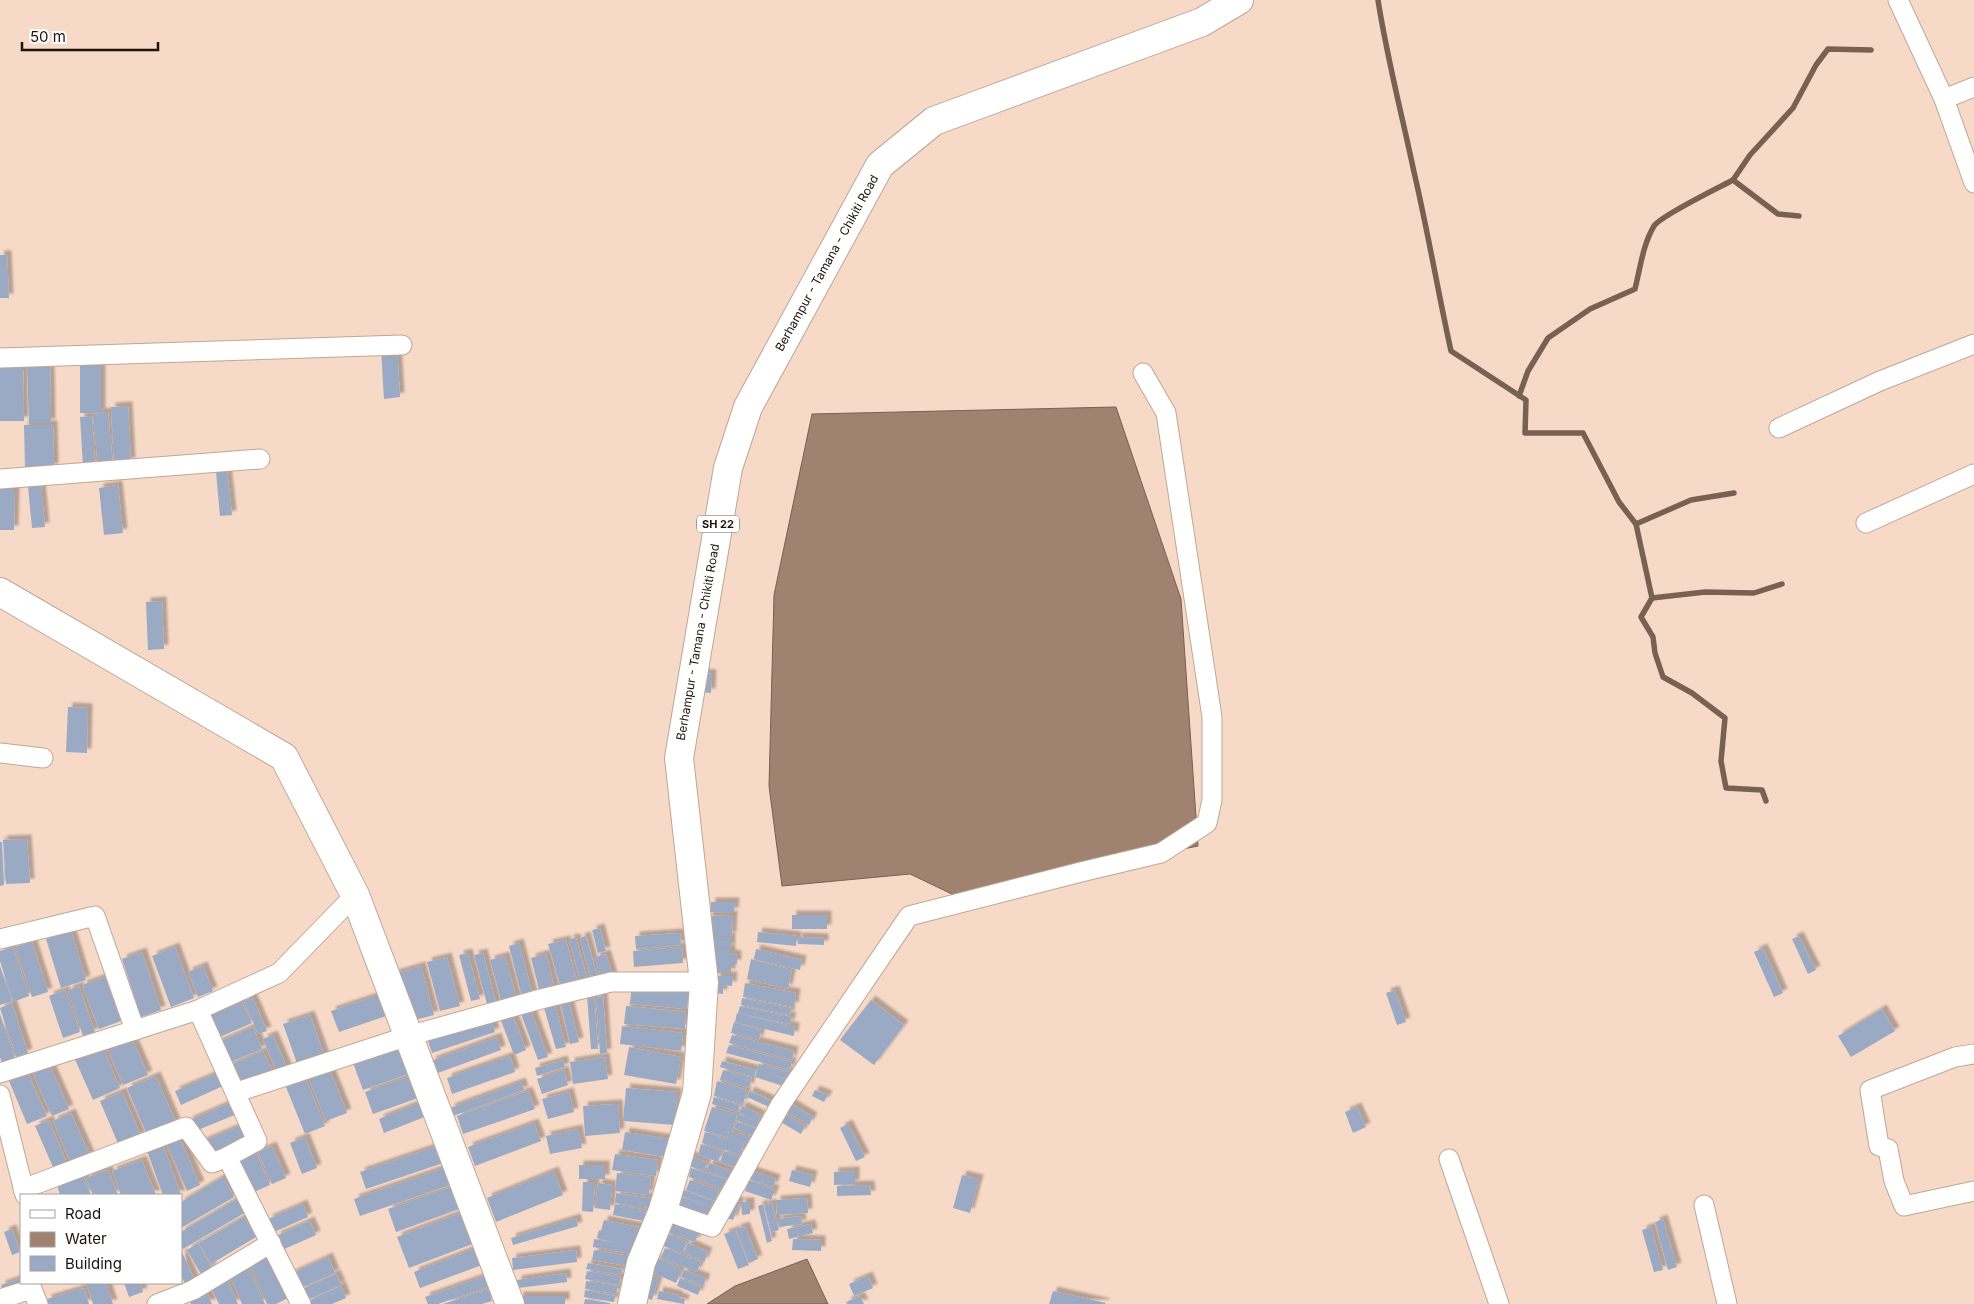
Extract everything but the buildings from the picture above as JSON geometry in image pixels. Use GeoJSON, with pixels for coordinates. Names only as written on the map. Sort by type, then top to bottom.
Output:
{"type":"FeatureCollection","features":[{"type":"Feature","properties":{"kind":"main road","name":"Berhampur - Tamana - Chikiti Road"},"geometry":{"type":"LineString","coordinates":[[632,1304],[641,1263],[663,1210],[697,1094],[704,982],[679,758],[728,468],[748,407],[880,166],[907,143],[934,121],[1202,22],[1239,0]]}},
{"type":"Feature","properties":{"kind":"main road"},"geometry":{"type":"LineString","coordinates":[[0,592],[284,757],[354,895],[510,1304]]}},
{"type":"Feature","properties":{"kind":"street"},"geometry":{"type":"LineString","coordinates":[[1898,0],[1944,99],[1974,183]]}},
{"type":"Feature","properties":{"kind":"street"},"geometry":{"type":"LineString","coordinates":[[1944,99],[1974,87]]}},
{"type":"Feature","properties":{"kind":"street"},"geometry":{"type":"LineString","coordinates":[[1779,428],[1880,381],[1974,344]]}},
{"type":"Feature","properties":{"kind":"street"},"geometry":{"type":"LineString","coordinates":[[0,358],[402,345]]}},
{"type":"Feature","properties":{"kind":"street"},"geometry":{"type":"LineString","coordinates":[[663,1210],[712,1227],[782,1104],[909,916],[1161,853],[1206,823],[1212,800],[1210,707],[1166,413],[1143,373]]}},
{"type":"Feature","properties":{"kind":"street"},"geometry":{"type":"LineString","coordinates":[[0,479],[260,459]]}},
{"type":"Feature","properties":{"kind":"street"},"geometry":{"type":"LineString","coordinates":[[1866,523],[1974,474]]}},
{"type":"Feature","properties":{"kind":"street"},"geometry":{"type":"LineString","coordinates":[[0,753],[43,758]]}},
{"type":"Feature","properties":{"kind":"street"},"geometry":{"type":"LineString","coordinates":[[0,1073],[198,1010],[279,973],[354,895]]}},
{"type":"Feature","properties":{"kind":"street"},"geometry":{"type":"LineString","coordinates":[[0,939],[95,916],[134,1030]]}},
{"type":"Feature","properties":{"kind":"street"},"geometry":{"type":"LineString","coordinates":[[237,1092],[408,1036],[541,998],[610,982],[704,982]]}},
{"type":"Feature","properties":{"kind":"street"},"geometry":{"type":"LineString","coordinates":[[0,1095],[24,1192],[186,1127],[212,1163],[227,1158],[258,1141],[198,1010]]}},
{"type":"Feature","properties":{"kind":"street"},"geometry":{"type":"LineString","coordinates":[[1974,1054],[1955,1057],[1870,1090],[1879,1146],[1888,1149],[1894,1181],[1904,1206],[1974,1191]]}},
{"type":"Feature","properties":{"kind":"street"},"geometry":{"type":"LineString","coordinates":[[227,1158],[301,1304]]}},
{"type":"Feature","properties":{"kind":"street"},"geometry":{"type":"LineString","coordinates":[[1449,1159],[1499,1304]]}},
{"type":"Feature","properties":{"kind":"street"},"geometry":{"type":"LineString","coordinates":[[1704,1205],[1727,1304]]}},
{"type":"Feature","properties":{"kind":"street"},"geometry":{"type":"LineString","coordinates":[[157,1304],[193,1290],[271,1243]]}},
{"type":"Feature","properties":{"kind":"street"},"geometry":{"type":"LineString","coordinates":[[0,1299],[32,1289],[38,1304]]}},
{"type":"Feature","properties":{"kind":"water"},"geometry":{"type":"Polygon","coordinates":[[[1116,407],[1181,599],[1198,846],[954,895],[910,874],[782,886],[769,786],[774,595],[812,414],[1116,407]]]}},
{"type":"Feature","properties":{"kind":"water"},"geometry":{"type":"Polygon","coordinates":[[[807,1259],[828,1304],[707,1304],[735,1286],[807,1259]]]}},
{"type":"Feature","properties":{"kind":"waterway"},"geometry":{"type":"LineString","coordinates":[[1378,0],[1451,351],[1526,400],[1525,433],[1583,433],[1619,502],[1636,524],[1652,598],[1641,617],[1653,637],[1655,653],[1663,677],[1692,693],[1725,718],[1721,761],[1726,788],[1762,790],[1766,801]]}},
{"type":"Feature","properties":{"kind":"waterway"},"geometry":{"type":"LineString","coordinates":[[1733,180],[1750,155],[1793,108],[1816,65],[1828,49],[1871,50]]}},
{"type":"Feature","properties":{"kind":"waterway"},"geometry":{"type":"LineString","coordinates":[[1519,396],[1528,371],[1548,338],[1590,309],[1635,289],[1644,249],[1650,233],[1659,221],[1733,180],[1778,214],[1799,216]]}},
{"type":"Feature","properties":{"kind":"waterway"},"geometry":{"type":"LineString","coordinates":[[1636,524],[1691,500],[1734,493]]}},
{"type":"Feature","properties":{"kind":"waterway"},"geometry":{"type":"LineString","coordinates":[[1652,598],[1705,592],[1754,593],[1782,584]]}}]}
